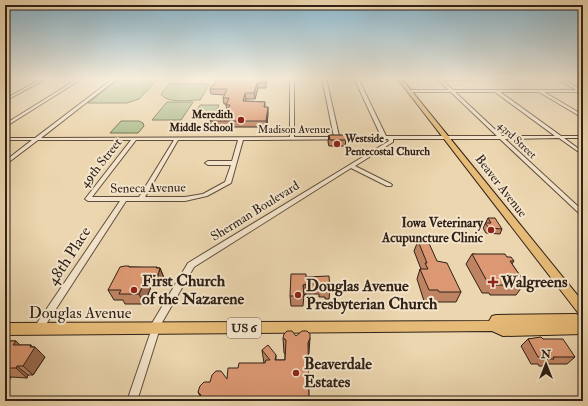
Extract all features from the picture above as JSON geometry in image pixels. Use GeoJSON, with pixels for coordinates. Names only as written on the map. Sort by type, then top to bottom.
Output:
{"type":"FeatureCollection","features":[{"type":"Feature","properties":{"kind":"main road","name":"Beaver Avenue"},"geometry":{"type":"LineString","coordinates":[[415,97],[583,310]]}},
{"type":"Feature","properties":{"kind":"main road","name":"Douglas Avenue"},"geometry":{"type":"LineString","coordinates":[[492,326],[496,320],[576,319],[583,323]]}},
{"type":"Feature","properties":{"kind":"main road","name":"Douglas Avenue"},"geometry":{"type":"LineString","coordinates":[[5,329],[492,326],[503,330],[583,328]]}},
{"type":"Feature","properties":{"kind":"street"},"geometry":{"type":"LineString","coordinates":[[5,126],[51,97]]}},
{"type":"Feature","properties":{"kind":"street"},"geometry":{"type":"LineString","coordinates":[[5,163],[91,97]]}},
{"type":"Feature","properties":{"kind":"street"},"geometry":{"type":"LineString","coordinates":[[292,97],[292,138]]}},
{"type":"Feature","properties":{"kind":"street"},"geometry":{"type":"LineString","coordinates":[[328,97],[338,138]]}},
{"type":"Feature","properties":{"kind":"street"},"geometry":{"type":"LineString","coordinates":[[366,97],[387,137]]}},
{"type":"Feature","properties":{"kind":"street","name":"43rd Street"},"geometry":{"type":"LineString","coordinates":[[457,97],[583,214]]}},
{"type":"Feature","properties":{"kind":"street"},"geometry":{"type":"LineString","coordinates":[[504,97],[583,154]]}},
{"type":"Feature","properties":{"kind":"street"},"geometry":{"type":"LineString","coordinates":[[550,97],[583,117]]}},
{"type":"Feature","properties":{"kind":"street","name":"Sherman Boulevard"},"geometry":{"type":"LineString","coordinates":[[132,401],[155,328],[191,265],[390,142],[387,137]]}},
{"type":"Feature","properties":{"kind":"street","name":"Madison Avenue"},"geometry":{"type":"LineString","coordinates":[[5,138],[583,137]]}},
{"type":"Feature","properties":{"kind":"street","name":"49th Street"},"geometry":{"type":"LineString","coordinates":[[91,199],[88,199],[88,196],[135,138]]}},
{"type":"Feature","properties":{"kind":"street"},"geometry":{"type":"LineString","coordinates":[[142,199],[177,138]]}},
{"type":"Feature","properties":{"kind":"street","name":"Seneca Avenue"},"geometry":{"type":"LineString","coordinates":[[91,199],[185,199],[205,195],[228,183],[241,138]]}},
{"type":"Feature","properties":{"kind":"street"},"geometry":{"type":"LineString","coordinates":[[208,164],[234,163]]}},
{"type":"Feature","properties":{"kind":"street"},"geometry":{"type":"LineString","coordinates":[[351,166],[390,185]]}},
{"type":"Feature","properties":{"kind":"street","name":"48th Place"},"geometry":{"type":"LineString","coordinates":[[38,329],[124,199]]}},
{"type":"Feature","properties":{"kind":"green space"},"geometry":{"type":"Polygon","coordinates":[[[96,97],[141,97],[127,103],[88,103],[96,97]]]}},
{"type":"Feature","properties":{"kind":"green space"},"geometry":{"type":"Polygon","coordinates":[[[164,97],[202,97],[200,100],[179,101],[164,97]]]}},
{"type":"Feature","properties":{"kind":"green space"},"geometry":{"type":"Polygon","coordinates":[[[167,102],[193,102],[181,120],[152,120],[167,102]]]}},
{"type":"Feature","properties":{"kind":"green space"},"geometry":{"type":"Polygon","coordinates":[[[200,105],[219,105],[213,118],[192,118],[200,105]]]}},
{"type":"Feature","properties":{"kind":"green space"},"geometry":{"type":"Polygon","coordinates":[[[121,121],[139,121],[143,123],[144,126],[138,133],[110,133],[121,121]]]}},
{"type":"Feature","properties":{"kind":"building"},"geometry":{"type":"Polygon","coordinates":[[[244,97],[243,101],[265,102],[264,107],[268,107],[266,121],[210,121],[212,116],[224,116],[225,112],[227,112],[230,105],[226,105],[229,98],[223,98],[244,97]]]}},
{"type":"Feature","properties":{"kind":"building"},"geometry":{"type":"Polygon","coordinates":[[[329,135],[345,135],[346,140],[330,140],[329,135]]]}},
{"type":"Feature","properties":{"kind":"building"},"geometry":{"type":"Polygon","coordinates":[[[488,218],[495,218],[502,229],[489,228],[485,223],[491,223],[488,218]]]}},
{"type":"Feature","properties":{"kind":"building"},"geometry":{"type":"Polygon","coordinates":[[[418,241],[428,241],[437,261],[447,263],[461,292],[439,292],[438,290],[429,290],[420,269],[428,269],[418,241]]]}},
{"type":"Feature","properties":{"kind":"building"},"geometry":{"type":"Polygon","coordinates":[[[472,254],[505,254],[507,257],[511,257],[514,261],[510,261],[525,283],[522,283],[524,285],[496,285],[495,283],[488,283],[472,254]]]}},
{"type":"Feature","properties":{"kind":"building"},"geometry":{"type":"Polygon","coordinates":[[[120,267],[160,268],[158,275],[147,277],[139,294],[119,294],[121,290],[108,290],[120,267]]]}},
{"type":"Feature","properties":{"kind":"building"},"geometry":{"type":"Polygon","coordinates":[[[291,274],[306,274],[306,277],[329,276],[330,289],[320,287],[320,284],[306,284],[303,285],[304,296],[290,296],[291,274]]]}},
{"type":"Feature","properties":{"kind":"building","name":"Beaverdale Estates"},"geometry":{"type":"Polygon","coordinates":[[[287,331],[292,331],[296,336],[302,331],[307,331],[310,334],[308,343],[309,401],[199,401],[201,395],[198,392],[200,386],[204,382],[210,382],[212,375],[216,371],[221,371],[227,379],[228,368],[238,368],[239,363],[265,363],[266,360],[270,360],[262,350],[268,345],[276,355],[275,360],[285,360],[286,340],[283,338],[287,331]]]}},
{"type":"Feature","properties":{"kind":"building"},"geometry":{"type":"Polygon","coordinates":[[[541,337],[543,339],[563,339],[575,357],[553,357],[554,359],[546,359],[545,357],[538,357],[528,339],[541,337]]]}},
{"type":"Feature","properties":{"kind":"building"},"geometry":{"type":"Polygon","coordinates":[[[5,341],[16,341],[13,345],[31,345],[30,347],[35,347],[23,366],[17,366],[16,368],[5,368],[5,341]]]}},
{"type":"Feature","properties":{"kind":"place","name":"Meredith Middle School"},"geometry":{"type":"Point","coordinates":[241,120]}},
{"type":"Feature","properties":{"kind":"place","name":"Westside Pentecostal Church"},"geometry":{"type":"Point","coordinates":[337,144]}},
{"type":"Feature","properties":{"kind":"place","name":"Iowa Veterinary Acupuncture Clinic"},"geometry":{"type":"Point","coordinates":[491,230]}},
{"type":"Feature","properties":{"kind":"place","name":"Walgreens"},"geometry":{"type":"Point","coordinates":[493,282]}},
{"type":"Feature","properties":{"kind":"place","name":"First Church of the Nazarene"},"geometry":{"type":"Point","coordinates":[134,290]}},
{"type":"Feature","properties":{"kind":"place","name":"Douglas Avenue Presbyterian Church"},"geometry":{"type":"Point","coordinates":[298,295]}},
{"type":"Feature","properties":{"kind":"place","name":"Beaverdale Estates"},"geometry":{"type":"Point","coordinates":[296,373]}}]}
